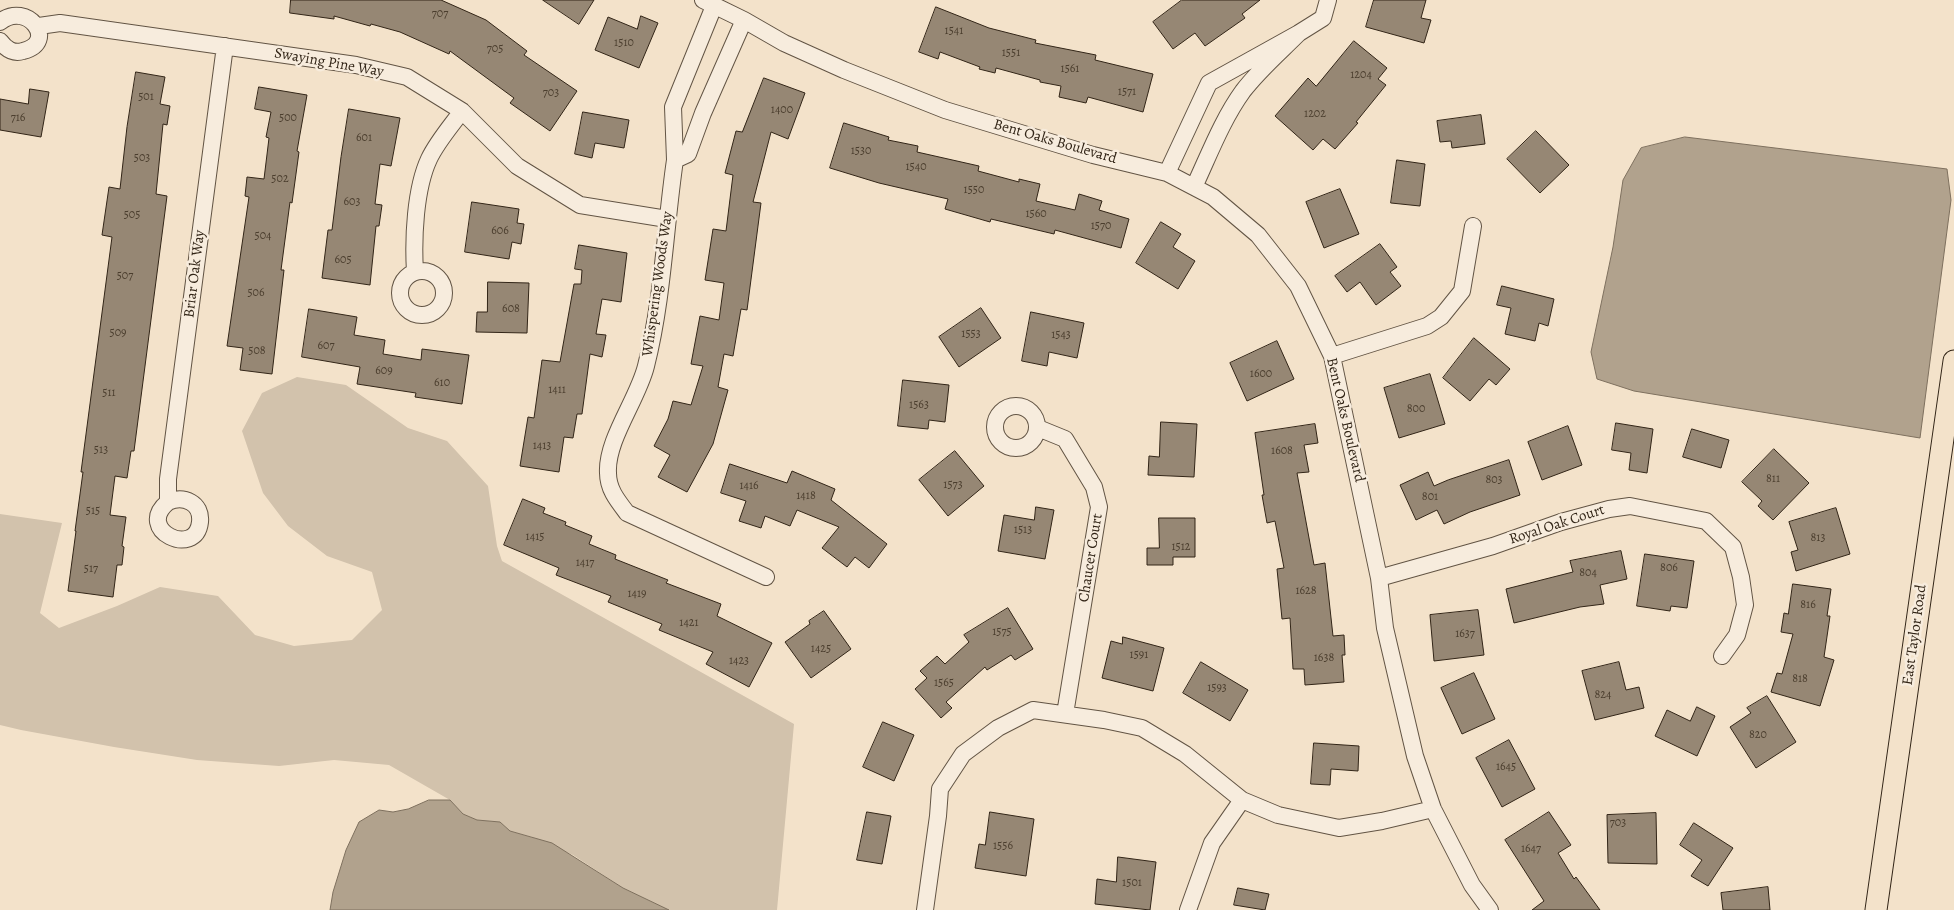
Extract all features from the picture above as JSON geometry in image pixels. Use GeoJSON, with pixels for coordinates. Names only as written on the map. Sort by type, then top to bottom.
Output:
{"type":"FeatureCollection","features":[{"type":"Feature","properties":{"kind":"main road","name":"East Taylor Road"},"geometry":{"type":"LineString","coordinates":[[1876,910],[1954,360]]}},
{"type":"Feature","properties":{"kind":"street"},"geometry":{"type":"LineString","coordinates":[[1167,173],[1209,83],[1323,18],[1328,0]]}},
{"type":"Feature","properties":{"kind":"street","name":"Bent Oaks Boulevard"},"geometry":{"type":"LineString","coordinates":[[709,3],[784,43],[844,70],[945,110],[1093,155],[1167,173],[1213,197],[1258,235],[1298,286],[1332,356],[1379,578],[1387,637],[1416,756],[1433,809],[1472,885],[1490,910]]}},
{"type":"Feature","properties":{"kind":"street","name":"Whispering Woods Way"},"geometry":{"type":"LineString","coordinates":[[709,3],[673,107],[675,160],[661,286],[646,368],[611,452],[608,472],[613,495],[627,512],[766,577]]}},
{"type":"Feature","properties":{"kind":"street"},"geometry":{"type":"LineString","coordinates":[[0,22],[13,11],[22,10],[36,19],[39,26],[39,35],[36,43],[28,50],[12,51],[0,41]]}},
{"type":"Feature","properties":{"kind":"street"},"geometry":{"type":"LineString","coordinates":[[675,160],[688,154],[703,113],[744,20]]}},
{"type":"Feature","properties":{"kind":"street","name":"Swaying Pine Way"},"geometry":{"type":"LineString","coordinates":[[39,26],[60,23],[356,64],[407,77],[462,111],[518,166],[580,205],[667,219]]}},
{"type":"Feature","properties":{"kind":"street"},"geometry":{"type":"LineString","coordinates":[[1194,187],[1224,123],[1242,93],[1298,33]]}},
{"type":"Feature","properties":{"kind":"street","name":"Briar Oak Way"},"geometry":{"type":"LineString","coordinates":[[168,502],[168,480],[225,46]]}},
{"type":"Feature","properties":{"kind":"street"},"geometry":{"type":"LineString","coordinates":[[415,272],[413,243],[421,184],[429,158],[462,111]]}},
{"type":"Feature","properties":{"kind":"street"},"geometry":{"type":"LineString","coordinates":[[1332,356],[1427,326],[1441,317],[1462,291],[1472,226]]}},
{"type":"Feature","properties":{"kind":"street","name":"Chaucer Court"},"geometry":{"type":"LineString","coordinates":[[1038,428],[1065,439],[1094,487],[1099,507],[1066,714]]}},
{"type":"Feature","properties":{"kind":"street","name":"Royal Oak Court"},"geometry":{"type":"LineString","coordinates":[[1379,578],[1493,546],[1561,522],[1608,509],[1630,506],[1706,521],[1733,547],[1741,577],[1745,605],[1737,634],[1722,656]]}},
{"type":"Feature","properties":{"kind":"street"},"geometry":{"type":"LineString","coordinates":[[925,910],[940,789],[950,771],[963,754],[998,728],[1033,710],[1142,728],[1185,754],[1242,800],[1278,815],[1339,828],[1382,822],[1433,809]]}},
{"type":"Feature","properties":{"kind":"street"},"geometry":{"type":"LineString","coordinates":[[1188,910],[1212,842],[1242,800]]}},
{"type":"Feature","properties":{"kind":"shaded area"},"geometry":{"type":"Polygon","coordinates":[[[1685,137],[1947,169],[1951,200],[1920,438],[1634,391],[1597,379],[1591,352],[1613,247],[1623,180],[1641,148],[1685,137]]]}},
{"type":"Feature","properties":{"kind":"shaded area"},"geometry":{"type":"Polygon","coordinates":[[[297,377],[346,385],[408,428],[447,441],[488,486],[497,546],[502,561],[794,724],[777,910],[669,910],[623,888],[573,855],[532,837],[510,831],[500,822],[477,820],[463,814],[450,800],[389,765],[334,760],[279,766],[197,760],[114,747],[0,725],[0,514],[62,523],[40,613],[59,628],[160,587],[218,596],[255,635],[294,646],[352,640],[382,610],[372,572],[327,556],[288,526],[263,493],[242,431],[262,393],[297,377]]]}},
{"type":"Feature","properties":{"kind":"shaded area"},"geometry":{"type":"Polygon","coordinates":[[[429,800],[450,800],[463,814],[477,820],[500,822],[510,831],[552,843],[623,888],[669,910],[330,910],[333,892],[346,850],[359,822],[379,810],[393,812],[408,809],[429,800]]]}},
{"type":"Feature","properties":{"kind":"building"},"geometry":{"type":"Polygon","coordinates":[[[291,0],[441,0],[486,20],[527,51],[524,55],[577,91],[550,131],[510,103],[514,98],[450,51],[449,54],[400,32],[371,24],[370,26],[334,16],[334,19],[290,13],[291,0]]]}},
{"type":"Feature","properties":{"kind":"building"},"geometry":{"type":"Polygon","coordinates":[[[543,0],[594,0],[579,24],[543,0]]]}},
{"type":"Feature","properties":{"kind":"building"},"geometry":{"type":"Polygon","coordinates":[[[1182,0],[1260,0],[1242,14],[1245,18],[1205,46],[1195,33],[1173,49],[1153,22],[1182,0]]]}},
{"type":"Feature","properties":{"kind":"building"},"geometry":{"type":"Polygon","coordinates":[[[1374,0],[1426,0],[1421,18],[1431,20],[1424,43],[1366,27],[1374,0]]]}},
{"type":"Feature","properties":{"kind":"building"},"geometry":{"type":"Polygon","coordinates":[[[936,7],[989,28],[1036,40],[1035,43],[1096,55],[1095,60],[1153,74],[1143,112],[1088,97],[1086,103],[1059,97],[1061,86],[1040,82],[1040,80],[996,68],[995,73],[979,69],[980,67],[940,52],[938,59],[919,52],[936,7]]]}},
{"type":"Feature","properties":{"kind":"building"},"geometry":{"type":"Polygon","coordinates":[[[641,16],[658,23],[639,68],[595,50],[608,17],[637,29],[641,16]]]}},
{"type":"Feature","properties":{"kind":"building"},"geometry":{"type":"Polygon","coordinates":[[[1354,41],[1387,68],[1378,79],[1386,85],[1356,122],[1358,123],[1335,149],[1323,139],[1313,150],[1275,116],[1308,78],[1316,86],[1354,41]]]}},
{"type":"Feature","properties":{"kind":"building"},"geometry":{"type":"Polygon","coordinates":[[[136,72],[165,77],[160,104],[170,106],[167,125],[163,124],[156,194],[167,196],[134,451],[131,451],[127,478],[115,476],[110,515],[126,517],[122,546],[124,547],[122,565],[117,565],[113,597],[68,591],[83,472],[81,472],[112,237],[102,235],[109,187],[120,189],[136,72]]]}},
{"type":"Feature","properties":{"kind":"building"},"geometry":{"type":"Polygon","coordinates":[[[764,78],[805,93],[788,139],[771,132],[753,202],[761,203],[747,310],[741,309],[733,356],[724,354],[718,387],[728,390],[713,444],[687,492],[658,477],[670,455],[654,446],[668,419],[673,401],[691,405],[703,366],[691,364],[700,316],[719,320],[724,283],[705,280],[713,229],[726,231],[733,175],[725,173],[736,131],[742,132],[764,78]]]}},
{"type":"Feature","properties":{"kind":"building"},"geometry":{"type":"Polygon","coordinates":[[[259,87],[307,95],[297,151],[299,152],[281,270],[284,270],[272,374],[240,370],[243,348],[227,346],[249,197],[245,196],[247,177],[264,179],[269,138],[266,137],[271,112],[255,109],[259,87]]]}},
{"type":"Feature","properties":{"kind":"building"},"geometry":{"type":"Polygon","coordinates":[[[30,89],[49,92],[41,137],[0,130],[0,99],[28,104],[30,89]]]}},
{"type":"Feature","properties":{"kind":"building"},"geometry":{"type":"Polygon","coordinates":[[[349,109],[400,118],[391,166],[380,164],[375,204],[382,205],[379,226],[376,226],[370,285],[322,278],[328,230],[332,230],[349,109]]]}},
{"type":"Feature","properties":{"kind":"building"},"geometry":{"type":"Polygon","coordinates":[[[583,112],[629,120],[624,148],[595,143],[592,158],[575,154],[583,112]]]}},
{"type":"Feature","properties":{"kind":"building"},"geometry":{"type":"Polygon","coordinates":[[[1481,115],[1485,144],[1452,148],[1451,141],[1440,142],[1437,121],[1481,115]]]}},
{"type":"Feature","properties":{"kind":"building"},"geometry":{"type":"Polygon","coordinates":[[[844,123],[889,137],[888,140],[918,146],[917,152],[979,166],[978,171],[1019,182],[1019,179],[1040,184],[1036,201],[1075,210],[1079,194],[1102,201],[1099,210],[1129,219],[1121,248],[1055,230],[1054,234],[991,219],[990,222],[945,209],[948,199],[879,183],[830,168],[844,123]]]}},
{"type":"Feature","properties":{"kind":"building"},"geometry":{"type":"Polygon","coordinates":[[[1536,131],[1569,165],[1540,193],[1507,159],[1536,131]]]}},
{"type":"Feature","properties":{"kind":"building"},"geometry":{"type":"Polygon","coordinates":[[[1397,160],[1425,164],[1420,206],[1391,203],[1397,160]]]}},
{"type":"Feature","properties":{"kind":"building"},"geometry":{"type":"Polygon","coordinates":[[[1340,189],[1359,234],[1324,248],[1306,202],[1340,189]]]}},
{"type":"Feature","properties":{"kind":"building"},"geometry":{"type":"Polygon","coordinates":[[[472,202],[519,209],[517,223],[524,224],[521,244],[512,242],[509,259],[465,252],[472,202]]]}},
{"type":"Feature","properties":{"kind":"building"},"geometry":{"type":"Polygon","coordinates":[[[1161,222],[1181,234],[1173,247],[1195,261],[1178,289],[1136,263],[1161,222]]]}},
{"type":"Feature","properties":{"kind":"building"},"geometry":{"type":"Polygon","coordinates":[[[1380,244],[1397,267],[1390,272],[1401,286],[1376,305],[1360,282],[1347,292],[1335,276],[1380,244]]]}},
{"type":"Feature","properties":{"kind":"building"},"geometry":{"type":"Polygon","coordinates":[[[579,245],[627,253],[621,302],[602,299],[596,334],[606,335],[602,357],[590,354],[582,414],[577,414],[573,438],[564,437],[559,472],[520,466],[528,417],[534,418],[542,360],[560,362],[574,284],[581,284],[582,270],[575,269],[579,245]]]}},
{"type":"Feature","properties":{"kind":"building"},"geometry":{"type":"Polygon","coordinates":[[[488,282],[529,283],[527,333],[476,332],[477,312],[487,312],[488,282]]]}},
{"type":"Feature","properties":{"kind":"building"},"geometry":{"type":"Polygon","coordinates":[[[1502,286],[1554,299],[1548,326],[1539,323],[1535,341],[1505,334],[1511,308],[1497,305],[1502,286]]]}},
{"type":"Feature","properties":{"kind":"building"},"geometry":{"type":"Polygon","coordinates":[[[981,308],[1001,338],[959,367],[939,337],[981,308]]]}},
{"type":"Feature","properties":{"kind":"building"},"geometry":{"type":"Polygon","coordinates":[[[309,309],[357,317],[354,335],[385,340],[383,354],[421,360],[422,349],[469,355],[462,404],[415,397],[416,393],[357,384],[360,367],[302,357],[309,309]]]}},
{"type":"Feature","properties":{"kind":"building"},"geometry":{"type":"Polygon","coordinates":[[[1031,312],[1084,323],[1077,358],[1049,352],[1047,366],[1022,361],[1031,312]]]}},
{"type":"Feature","properties":{"kind":"building"},"geometry":{"type":"Polygon","coordinates":[[[1474,338],[1510,369],[1496,385],[1489,379],[1470,401],[1443,378],[1474,338]]]}},
{"type":"Feature","properties":{"kind":"building"},"geometry":{"type":"Polygon","coordinates":[[[1277,341],[1294,379],[1247,401],[1230,363],[1277,341]]]}},
{"type":"Feature","properties":{"kind":"building"},"geometry":{"type":"Polygon","coordinates":[[[1430,374],[1445,424],[1399,438],[1384,388],[1430,374]]]}},
{"type":"Feature","properties":{"kind":"building"},"geometry":{"type":"Polygon","coordinates":[[[903,380],[949,385],[945,422],[929,420],[928,429],[898,426],[903,380]]]}},
{"type":"Feature","properties":{"kind":"building"},"geometry":{"type":"Polygon","coordinates":[[[1161,422],[1197,424],[1194,477],[1148,475],[1149,456],[1159,457],[1161,422]]]}},
{"type":"Feature","properties":{"kind":"building"},"geometry":{"type":"Polygon","coordinates":[[[1616,423],[1653,429],[1647,473],[1629,470],[1631,453],[1612,450],[1616,423]]]}},
{"type":"Feature","properties":{"kind":"building"},"geometry":{"type":"Polygon","coordinates":[[[1315,424],[1318,443],[1304,445],[1309,472],[1297,473],[1314,565],[1325,563],[1333,636],[1344,635],[1345,655],[1342,655],[1344,682],[1305,685],[1304,669],[1293,669],[1290,618],[1282,619],[1277,569],[1284,568],[1275,521],[1267,523],[1255,433],[1315,424]]]}},
{"type":"Feature","properties":{"kind":"building"},"geometry":{"type":"Polygon","coordinates":[[[1568,426],[1582,465],[1542,480],[1528,442],[1568,426]]]}},
{"type":"Feature","properties":{"kind":"building"},"geometry":{"type":"Polygon","coordinates":[[[1692,429],[1729,440],[1721,468],[1683,457],[1692,429]]]}},
{"type":"Feature","properties":{"kind":"building"},"geometry":{"type":"Polygon","coordinates":[[[1774,449],[1809,483],[1773,520],[1758,506],[1762,501],[1742,482],[1774,449]]]}},
{"type":"Feature","properties":{"kind":"building"},"geometry":{"type":"Polygon","coordinates":[[[955,451],[984,486],[948,516],[919,480],[955,451]]]}},
{"type":"Feature","properties":{"kind":"building"},"geometry":{"type":"Polygon","coordinates":[[[1509,460],[1520,495],[1470,512],[1444,524],[1437,510],[1416,520],[1400,485],[1428,472],[1434,486],[1509,460]]]}},
{"type":"Feature","properties":{"kind":"building"},"geometry":{"type":"Polygon","coordinates":[[[730,464],[787,483],[792,471],[835,489],[831,500],[887,544],[869,568],[855,557],[847,567],[822,548],[839,527],[797,510],[790,526],[765,516],[761,528],[739,521],[746,501],[721,493],[730,464]]]}},
{"type":"Feature","properties":{"kind":"building"},"geometry":{"type":"Polygon","coordinates":[[[523,499],[545,508],[543,513],[566,522],[565,525],[592,536],[589,544],[616,555],[615,559],[668,580],[666,583],[721,604],[717,616],[772,643],[749,687],[706,664],[713,652],[659,630],[662,624],[608,602],[611,596],[556,575],[559,568],[504,545],[523,499]]]}},
{"type":"Feature","properties":{"kind":"building"},"geometry":{"type":"Polygon","coordinates":[[[1036,507],[1054,510],[1045,559],[998,551],[1004,515],[1034,520],[1036,507]]]}},
{"type":"Feature","properties":{"kind":"building"},"geometry":{"type":"Polygon","coordinates":[[[1836,508],[1850,554],[1796,571],[1791,552],[1798,550],[1789,522],[1836,508]]]}},
{"type":"Feature","properties":{"kind":"building"},"geometry":{"type":"Polygon","coordinates":[[[1159,518],[1195,518],[1195,557],[1173,557],[1173,565],[1147,565],[1147,548],[1159,548],[1159,518]]]}},
{"type":"Feature","properties":{"kind":"building"},"geometry":{"type":"Polygon","coordinates":[[[1621,551],[1627,579],[1600,585],[1604,604],[1580,607],[1514,623],[1506,589],[1573,572],[1570,561],[1621,551]]]}},
{"type":"Feature","properties":{"kind":"building"},"geometry":{"type":"Polygon","coordinates":[[[1645,554],[1694,561],[1687,608],[1671,606],[1670,611],[1637,606],[1645,554]]]}},
{"type":"Feature","properties":{"kind":"building"},"geometry":{"type":"Polygon","coordinates":[[[1793,584],[1831,589],[1827,616],[1830,616],[1824,657],[1834,660],[1820,706],[1771,692],[1777,673],[1782,674],[1793,634],[1781,632],[1784,613],[1788,614],[1793,584]]]}},
{"type":"Feature","properties":{"kind":"building"},"geometry":{"type":"Polygon","coordinates":[[[1008,608],[1033,649],[1015,660],[1011,655],[987,670],[985,667],[946,702],[952,708],[941,718],[915,689],[927,678],[920,671],[937,656],[945,664],[969,642],[964,635],[1008,608]]]}},
{"type":"Feature","properties":{"kind":"building"},"geometry":{"type":"Polygon","coordinates":[[[1478,610],[1484,655],[1434,661],[1430,615],[1478,610]]]}},
{"type":"Feature","properties":{"kind":"building"},"geometry":{"type":"Polygon","coordinates":[[[824,611],[851,649],[811,678],[785,642],[810,624],[809,621],[824,611]]]}},
{"type":"Feature","properties":{"kind":"building"},"geometry":{"type":"Polygon","coordinates":[[[1123,637],[1164,648],[1153,691],[1102,678],[1111,641],[1122,644],[1123,637]]]}},
{"type":"Feature","properties":{"kind":"building"},"geometry":{"type":"Polygon","coordinates":[[[1201,662],[1248,690],[1230,721],[1183,693],[1201,662]]]}},
{"type":"Feature","properties":{"kind":"building"},"geometry":{"type":"Polygon","coordinates":[[[1619,662],[1626,690],[1639,687],[1644,708],[1595,720],[1582,671],[1619,662]]]}},
{"type":"Feature","properties":{"kind":"building"},"geometry":{"type":"Polygon","coordinates":[[[1474,673],[1495,719],[1462,734],[1441,688],[1474,673]]]}},
{"type":"Feature","properties":{"kind":"building"},"geometry":{"type":"Polygon","coordinates":[[[1767,696],[1796,742],[1756,768],[1730,727],[1751,713],[1747,708],[1767,696]]]}},
{"type":"Feature","properties":{"kind":"building"},"geometry":{"type":"Polygon","coordinates":[[[1697,707],[1715,716],[1697,756],[1655,736],[1667,710],[1690,721],[1697,707]]]}},
{"type":"Feature","properties":{"kind":"building"},"geometry":{"type":"Polygon","coordinates":[[[883,722],[914,735],[894,781],[863,767],[883,722]]]}},
{"type":"Feature","properties":{"kind":"building"},"geometry":{"type":"Polygon","coordinates":[[[1509,740],[1535,789],[1502,807],[1476,758],[1509,740]]]}},
{"type":"Feature","properties":{"kind":"building"},"geometry":{"type":"Polygon","coordinates":[[[1314,743],[1359,746],[1358,771],[1331,769],[1330,785],[1311,784],[1314,743]]]}},
{"type":"Feature","properties":{"kind":"building"},"geometry":{"type":"Polygon","coordinates":[[[867,812],[891,816],[882,864],[857,860],[867,812]]]}},
{"type":"Feature","properties":{"kind":"building"},"geometry":{"type":"Polygon","coordinates":[[[990,812],[1034,819],[1026,876],[975,868],[979,844],[985,845],[990,812]]]}},
{"type":"Feature","properties":{"kind":"building"},"geometry":{"type":"Polygon","coordinates":[[[1549,812],[1571,845],[1558,853],[1574,879],[1576,877],[1600,910],[1532,910],[1544,901],[1505,840],[1549,812]]]}},
{"type":"Feature","properties":{"kind":"building"},"geometry":{"type":"Polygon","coordinates":[[[1656,813],[1657,864],[1608,863],[1607,815],[1656,813]]]}},
{"type":"Feature","properties":{"kind":"building"},"geometry":{"type":"Polygon","coordinates":[[[1694,823],[1733,848],[1708,886],[1691,876],[1702,860],[1680,845],[1694,823]]]}},
{"type":"Feature","properties":{"kind":"building"},"geometry":{"type":"Polygon","coordinates":[[[1118,857],[1156,862],[1150,910],[1095,904],[1097,879],[1116,882],[1118,857]]]}},
{"type":"Feature","properties":{"kind":"building"},"geometry":{"type":"Polygon","coordinates":[[[1768,887],[1770,910],[1723,910],[1721,893],[1768,887]]]}},
{"type":"Feature","properties":{"kind":"building"},"geometry":{"type":"Polygon","coordinates":[[[1238,888],[1269,894],[1265,910],[1234,905],[1238,888]]]}}]}
